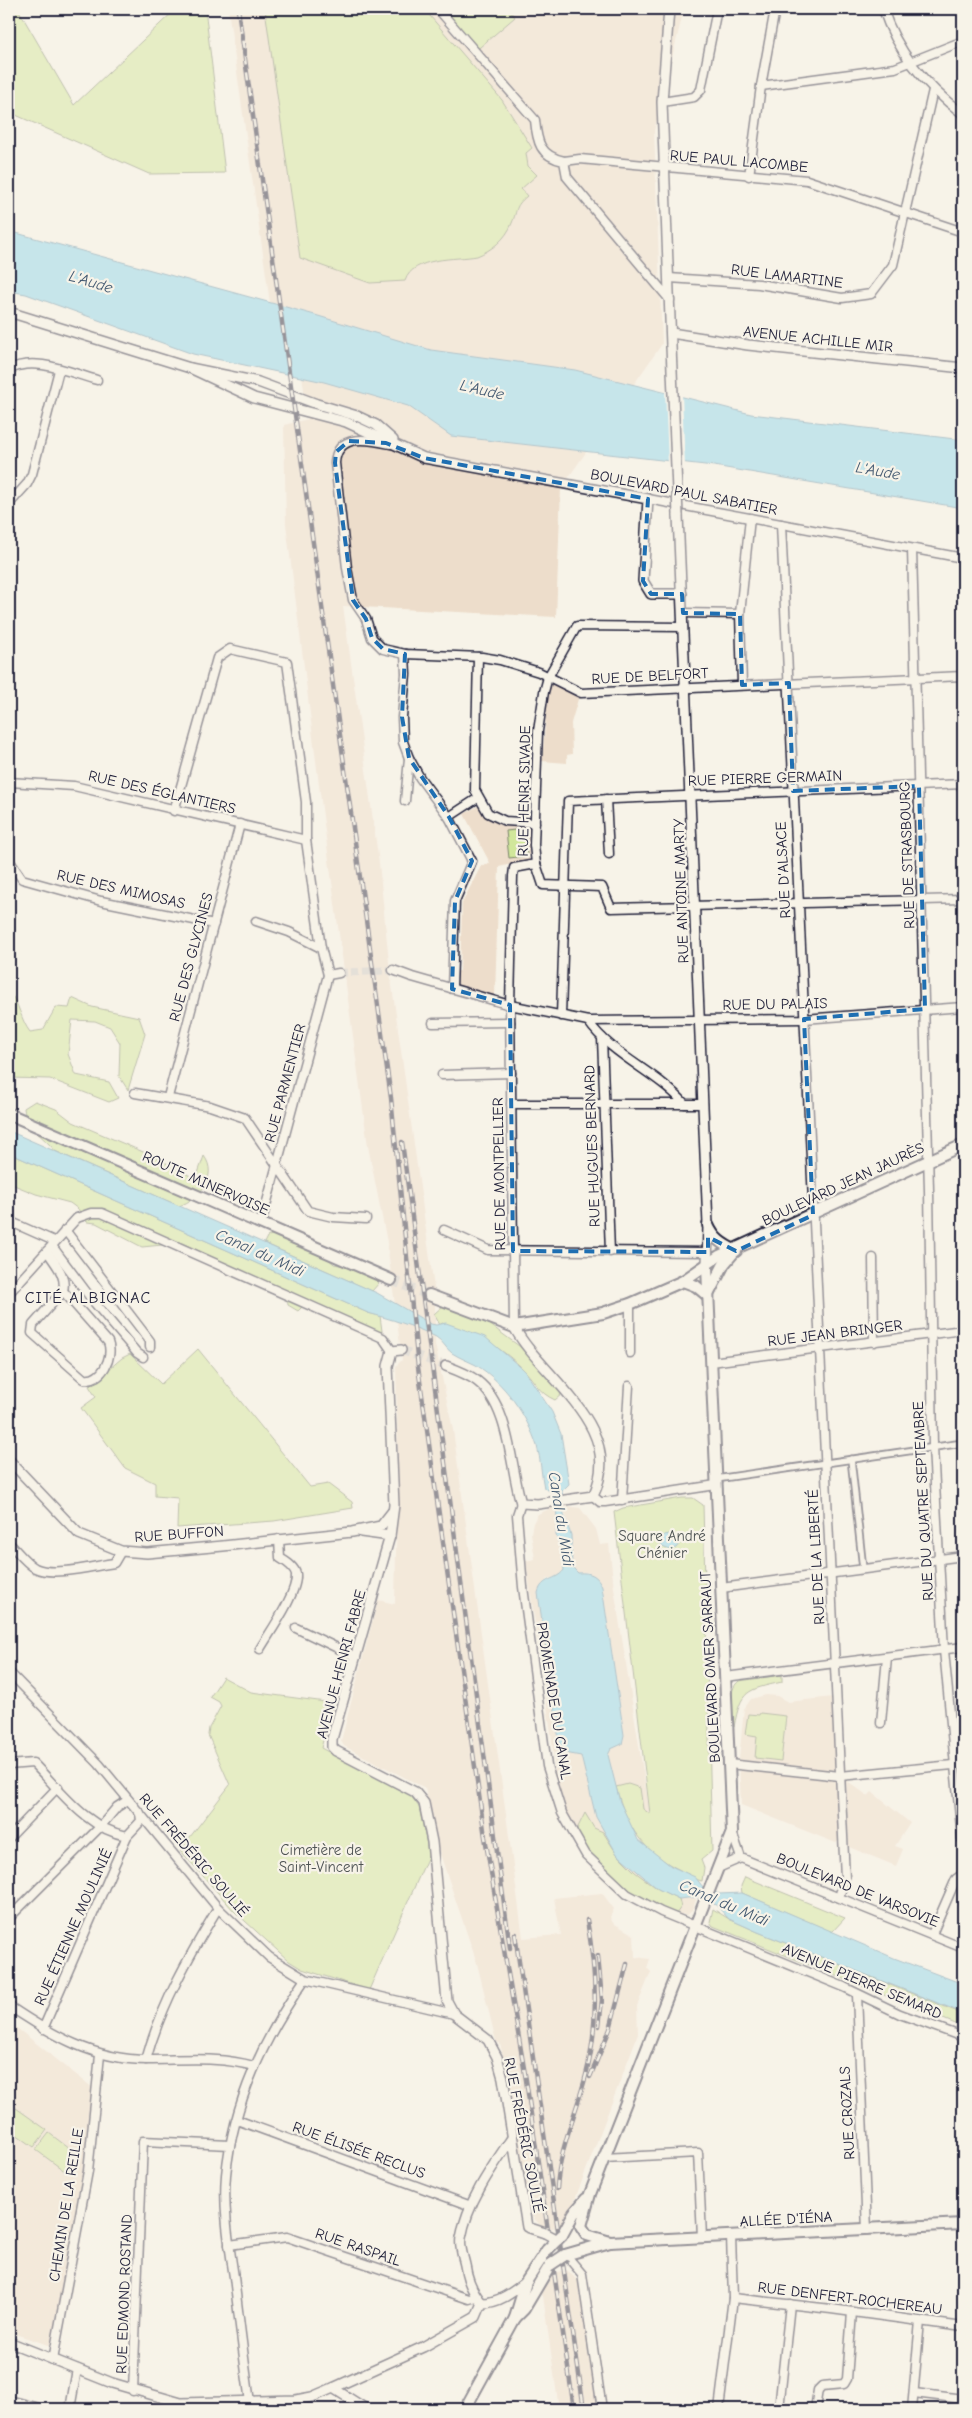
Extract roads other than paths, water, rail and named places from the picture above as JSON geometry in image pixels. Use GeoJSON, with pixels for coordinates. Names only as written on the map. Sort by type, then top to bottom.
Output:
{"type":"FeatureCollection","features":[{"type":"Feature","properties":{"kind":"main road","name":"ROUTE MINERVOISE"},"geometry":{"type":"LineString","coordinates":[[9,1114],[391,1280]]}},
{"type":"Feature","properties":{"kind":"main road","name":"BOULEVARD JEAN JAURÈS"},"geometry":{"type":"LineString","coordinates":[[707,1266],[719,1256],[813,1215],[963,1145]]}},
{"type":"Feature","properties":{"kind":"main road"},"geometry":{"type":"LineString","coordinates":[[708,1225],[712,1235],[722,1244],[736,1250]]}},
{"type":"Feature","properties":{"kind":"main road","name":"BOULEVARD JEAN JAURÈS"},"geometry":{"type":"LineString","coordinates":[[708,1296],[724,1264],[736,1250]]}},
{"type":"Feature","properties":{"kind":"main road"},"geometry":{"type":"LineString","coordinates":[[429,1295],[514,1327],[603,1313],[630,1304],[683,1281],[707,1266]]}},
{"type":"Feature","properties":{"kind":"main road","name":"BOULEVARD OMER SARRAUT"},"geometry":{"type":"LineString","coordinates":[[590,2194],[714,1883],[732,1832],[707,1266]]}},
{"type":"Feature","properties":{"kind":"main road"},"geometry":{"type":"LineString","coordinates":[[683,1281],[696,1286],[708,1296]]}},
{"type":"Feature","properties":{"kind":"main road"},"geometry":{"type":"LineString","coordinates":[[464,2409],[515,2318],[526,2282],[547,2250],[560,2237],[574,2213],[590,2194]]}},
{"type":"Feature","properties":{"kind":"main road"},"geometry":{"type":"LineString","coordinates":[[590,2194],[581,2226],[587,2235],[610,2242]]}},
{"type":"Feature","properties":{"kind":"main road","name":"ALLÉE D'IÉNA"},"geometry":{"type":"LineString","coordinates":[[610,2242],[963,2224]]}},
{"type":"Feature","properties":{"kind":"main road"},"geometry":{"type":"LineString","coordinates":[[515,2318],[524,2309],[550,2266],[565,2255],[610,2242]]}},
{"type":"Feature","properties":{"kind":"street"},"geometry":{"type":"LineString","coordinates":[[438,9],[535,120],[537,141],[551,158],[564,161],[567,177],[670,300]]}},
{"type":"Feature","properties":{"kind":"street","name":"RUE ANTOINE MARTY"},"geometry":{"type":"LineString","coordinates":[[669,9],[662,102],[708,1225],[707,1266]]}},
{"type":"Feature","properties":{"kind":"street"},"geometry":{"type":"LineString","coordinates":[[662,102],[694,97],[701,90],[717,9]]}},
{"type":"Feature","properties":{"kind":"street"},"geometry":{"type":"LineString","coordinates":[[750,176],[761,86],[775,9]]}},
{"type":"Feature","properties":{"kind":"street"},"geometry":{"type":"LineString","coordinates":[[883,9],[898,44],[911,63],[932,90],[963,114]]}},
{"type":"Feature","properties":{"kind":"street"},"geometry":{"type":"LineString","coordinates":[[761,86],[895,68],[963,41]]}},
{"type":"Feature","properties":{"kind":"street","name":"RUE LAMARTINE"},"geometry":{"type":"LineString","coordinates":[[669,278],[759,284],[842,298],[871,294],[893,265],[932,90]]}},
{"type":"Feature","properties":{"kind":"street","name":"RUE PAUL LACOMBE"},"geometry":{"type":"LineString","coordinates":[[564,161],[580,159],[807,180],[963,232]]}},
{"type":"Feature","properties":{"kind":"street","name":"BOULEVARD PAUL SABATIER"},"geometry":{"type":"LineString","coordinates":[[9,312],[190,368],[258,382],[317,404],[357,416],[376,425],[401,447]]}},
{"type":"Feature","properties":{"kind":"street","name":"AVENUE ACHILLE MIR"},"geometry":{"type":"LineString","coordinates":[[671,333],[748,346],[963,368]]}},
{"type":"Feature","properties":{"kind":"street"},"geometry":{"type":"LineString","coordinates":[[9,370],[25,363],[97,380]]}},
{"type":"Feature","properties":{"kind":"street","name":"BOULEVARD PAUL SABATIER"},"geometry":{"type":"LineString","coordinates":[[190,368],[254,398],[346,422],[424,458],[963,558]]}},
{"type":"Feature","properties":{"kind":"street"},"geometry":{"type":"LineString","coordinates":[[9,504],[27,484],[32,474],[59,370]]}},
{"type":"Feature","properties":{"kind":"street","name":"RUE DE BELFORT"},"geometry":{"type":"LineString","coordinates":[[401,447],[365,440],[349,442],[341,445],[336,452],[335,463],[347,568],[353,600],[366,619],[372,638],[383,649],[405,654],[478,656],[508,662],[540,672],[581,693],[963,676]]}},
{"type":"Feature","properties":{"kind":"street"},"geometry":{"type":"LineString","coordinates":[[648,499],[643,581],[651,594],[682,594]]}},
{"type":"Feature","properties":{"kind":"street"},"geometry":{"type":"LineString","coordinates":[[742,685],[740,614],[750,518]]}},
{"type":"Feature","properties":{"kind":"street","name":"RUE D'ALSACE"},"geometry":{"type":"LineString","coordinates":[[782,524],[813,1215]]}},
{"type":"Feature","properties":{"kind":"street","name":"RUE DE STRASBOURG"},"geometry":{"type":"LineString","coordinates":[[912,549],[928,1161]]}},
{"type":"Feature","properties":{"kind":"street"},"geometry":{"type":"LineString","coordinates":[[683,613],[740,614]]}},
{"type":"Feature","properties":{"kind":"street","name":"RUE HENRI SIVADE"},"geometry":{"type":"LineString","coordinates":[[564,886],[543,885],[536,864],[534,823],[538,731],[548,677],[577,626],[683,627]]}},
{"type":"Feature","properties":{"kind":"street","name":"RUE PARMENTIER"},"geometry":{"type":"LineString","coordinates":[[174,810],[217,658],[230,649],[287,662],[306,802],[306,840],[321,948],[328,975],[261,1224]]}},
{"type":"Feature","properties":{"kind":"street"},"geometry":{"type":"LineString","coordinates":[[405,654],[406,674],[402,717],[403,742],[420,778],[449,817],[472,861],[455,901],[452,989]]}},
{"type":"Feature","properties":{"kind":"street"},"geometry":{"type":"LineString","coordinates":[[478,656],[474,764],[475,790],[488,813],[505,821],[534,823]]}},
{"type":"Feature","properties":{"kind":"street"},"geometry":{"type":"LineString","coordinates":[[405,801],[409,758]]}},
{"type":"Feature","properties":{"kind":"street","name":"RUE DES ÉGLANTIERS"},"geometry":{"type":"LineString","coordinates":[[9,782],[74,786],[306,840]]}},
{"type":"Feature","properties":{"kind":"street","name":"RUE PIERRE GERMAIN"},"geometry":{"type":"LineString","coordinates":[[564,886],[568,801],[690,794],[963,784]]}},
{"type":"Feature","properties":{"kind":"street"},"geometry":{"type":"LineString","coordinates":[[449,817],[478,798]]}},
{"type":"Feature","properties":{"kind":"street"},"geometry":{"type":"LineString","coordinates":[[606,798],[609,854]]}},
{"type":"Feature","properties":{"kind":"street","name":"RUE DES GLYCINES"},"geometry":{"type":"LineString","coordinates":[[168,1098],[240,824]]}},
{"type":"Feature","properties":{"kind":"street","name":"RUE DES MIMOSAS"},"geometry":{"type":"LineString","coordinates":[[9,860],[22,879],[101,901],[214,924]]}},
{"type":"Feature","properties":{"kind":"street","name":"RUE DE MONTPELLIER"},"geometry":{"type":"LineString","coordinates":[[514,1327],[510,1004],[514,868],[536,864]]}},
{"type":"Feature","properties":{"kind":"street"},"geometry":{"type":"LineString","coordinates":[[560,1016],[564,886],[602,887],[611,908],[963,900]]}},
{"type":"Feature","properties":{"kind":"street"},"geometry":{"type":"LineString","coordinates":[[256,921],[289,932],[321,948]]}},
{"type":"Feature","properties":{"kind":"street","name":"RUE DU PALAIS"},"geometry":{"type":"LineString","coordinates":[[393,970],[452,989],[560,1016],[588,1021],[804,1019],[963,1007]]}},
{"type":"Feature","properties":{"kind":"street"},"geometry":{"type":"LineString","coordinates":[[328,975],[339,973]]}},
{"type":"Feature","properties":{"kind":"street"},"geometry":{"type":"LineString","coordinates":[[588,1021],[602,1038],[672,1089],[685,1104]]}},
{"type":"Feature","properties":{"kind":"street"},"geometry":{"type":"LineString","coordinates":[[433,1023],[510,1022]]}},
{"type":"Feature","properties":{"kind":"street","name":"RUE HUGUES BERNARD"},"geometry":{"type":"LineString","coordinates":[[602,1038],[610,1252]]}},
{"type":"Feature","properties":{"kind":"street"},"geometry":{"type":"LineString","coordinates":[[442,1075],[511,1073]]}},
{"type":"Feature","properties":{"kind":"street"},"geometry":{"type":"LineString","coordinates":[[135,1093],[210,1106],[245,1118],[308,1211],[333,1217],[366,1219]]}},
{"type":"Feature","properties":{"kind":"street"},"geometry":{"type":"LineString","coordinates":[[511,1104],[703,1104]]}},
{"type":"Feature","properties":{"kind":"street","name":"RUE DU QUATRE SEPTEMBRE"},"geometry":{"type":"LineString","coordinates":[[928,1161],[933,1447],[944,1650],[962,1838]]}},
{"type":"Feature","properties":{"kind":"street"},"geometry":{"type":"LineString","coordinates":[[9,1293],[77,1218],[91,1213],[102,1213],[257,1280],[383,1338],[396,1350],[388,1366],[394,1507],[390,1536]]}},
{"type":"Feature","properties":{"kind":"street","name":"RUE DE LA LIBERTÉ"},"geometry":{"type":"LineString","coordinates":[[813,1215],[844,1878],[838,1897]]}},
{"type":"Feature","properties":{"kind":"street"},"geometry":{"type":"LineString","coordinates":[[9,1221],[51,1246],[93,1301],[137,1353],[143,1357]]}},
{"type":"Feature","properties":{"kind":"street"},"geometry":{"type":"LineString","coordinates":[[65,1230],[150,1341],[150,1347]]}},
{"type":"Feature","properties":{"kind":"street"},"geometry":{"type":"LineString","coordinates":[[444,1230],[488,1250],[708,1252]]}},
{"type":"Feature","properties":{"kind":"street"},"geometry":{"type":"LineString","coordinates":[[51,1246],[63,1274],[65,1284],[63,1291],[33,1325],[32,1333],[84,1379],[96,1378],[110,1359],[111,1350],[108,1342],[63,1291]]}},
{"type":"Feature","properties":{"kind":"street"},"geometry":{"type":"LineString","coordinates":[[873,1258],[874,1342]]}},
{"type":"Feature","properties":{"kind":"street"},"geometry":{"type":"LineString","coordinates":[[630,1304],[630,1353]]}},
{"type":"Feature","properties":{"kind":"street"},"geometry":{"type":"LineString","coordinates":[[514,1327],[524,1346],[574,1399],[586,1420],[599,1451],[599,1483],[593,1496]]}},
{"type":"Feature","properties":{"kind":"street","name":"RUE JEAN BRINGER"},"geometry":{"type":"LineString","coordinates":[[711,1362],[963,1330]]}},
{"type":"Feature","properties":{"kind":"street"},"geometry":{"type":"LineString","coordinates":[[446,1366],[478,1382],[493,1400],[506,1434],[521,1503],[538,1504],[593,1496]]}},
{"type":"Feature","properties":{"kind":"street"},"geometry":{"type":"LineString","coordinates":[[622,1500],[629,1386]]}},
{"type":"Feature","properties":{"kind":"street"},"geometry":{"type":"LineString","coordinates":[[593,1496],[600,1502],[622,1500],[825,1463],[963,1442]]}},
{"type":"Feature","properties":{"kind":"street"},"geometry":{"type":"LineString","coordinates":[[851,1459],[863,1569]]}},
{"type":"Feature","properties":{"kind":"street","name":"RUE BUFFON"},"geometry":{"type":"LineString","coordinates":[[9,1460],[79,1534],[120,1550],[147,1553],[356,1531],[381,1526],[394,1507]]}},
{"type":"Feature","properties":{"kind":"street","name":"PROMENADE DU CANAL"},"geometry":{"type":"LineString","coordinates":[[521,1503],[517,1515],[522,1587],[548,1766],[562,1812],[586,1855],[627,1894],[661,1912],[697,1923]]}},
{"type":"Feature","properties":{"kind":"street","name":"RUE BUFFON"},"geometry":{"type":"LineString","coordinates":[[356,1531],[390,1536]]}},
{"type":"Feature","properties":{"kind":"street","name":"AVENUE HENRI FABRE"},"geometry":{"type":"LineString","coordinates":[[390,1536],[332,1739],[332,1748],[336,1752],[415,1792],[424,1803],[432,1842],[447,2001],[454,2014]]}},
{"type":"Feature","properties":{"kind":"street"},"geometry":{"type":"LineString","coordinates":[[260,1649],[293,1590],[296,1574],[290,1564],[280,1558],[279,1539]]}},
{"type":"Feature","properties":{"kind":"street"},"geometry":{"type":"LineString","coordinates":[[9,1543],[26,1561],[36,1568],[61,1571],[114,1563],[120,1550]]}},
{"type":"Feature","properties":{"kind":"street"},"geometry":{"type":"LineString","coordinates":[[721,1588],[963,1556]]}},
{"type":"Feature","properties":{"kind":"street"},"geometry":{"type":"LineString","coordinates":[[296,1628],[356,1657]]}},
{"type":"Feature","properties":{"kind":"street"},"geometry":{"type":"LineString","coordinates":[[725,1677],[963,1647]]}},
{"type":"Feature","properties":{"kind":"street"},"geometry":{"type":"LineString","coordinates":[[881,1723],[887,1657]]}},
{"type":"Feature","properties":{"kind":"street","name":"RUE FRÉDÉRIC SOULIÉ"},"geometry":{"type":"LineString","coordinates":[[9,1672],[99,1764],[218,1908],[269,1957],[305,1979],[454,2014],[488,2040],[497,2057],[527,2227],[560,2237]]}},
{"type":"Feature","properties":{"kind":"street"},"geometry":{"type":"LineString","coordinates":[[9,1765],[33,1763],[93,1823],[112,1833],[127,1836]]}},
{"type":"Feature","properties":{"kind":"street"},"geometry":{"type":"LineString","coordinates":[[729,1764],[840,1776],[963,1764]]}},
{"type":"Feature","properties":{"kind":"street"},"geometry":{"type":"LineString","coordinates":[[9,1838],[58,1787]]}},
{"type":"Feature","properties":{"kind":"street"},"geometry":{"type":"LineString","coordinates":[[9,1918],[100,1827],[117,1807],[128,1800]]}},
{"type":"Feature","properties":{"kind":"street","name":"RUE ÉTIENNE MOULINIÉ"},"geometry":{"type":"LineString","coordinates":[[43,2029],[127,1836],[141,1821],[140,1813]]}},
{"type":"Feature","properties":{"kind":"street"},"geometry":{"type":"LineString","coordinates":[[718,1868],[741,1858],[732,1832]]}},
{"type":"Feature","properties":{"kind":"street","name":"BOULEVARD DE VARSOVIE"},"geometry":{"type":"LineString","coordinates":[[741,1858],[963,1948]]}},
{"type":"Feature","properties":{"kind":"street"},"geometry":{"type":"LineString","coordinates":[[932,1934],[956,1879],[963,1874]]}},
{"type":"Feature","properties":{"kind":"street"},"geometry":{"type":"LineString","coordinates":[[146,2060],[165,2006],[183,1968],[218,1908]]}},
{"type":"Feature","properties":{"kind":"street","name":"AVENUE PIERRE SEMARD"},"geometry":{"type":"LineString","coordinates":[[697,1923],[776,1961],[844,1987],[857,1995],[963,2038]]}},
{"type":"Feature","properties":{"kind":"street"},"geometry":{"type":"LineString","coordinates":[[250,2402],[229,2245],[226,2177],[230,2145],[254,2066],[270,2031],[305,1979]]}},
{"type":"Feature","properties":{"kind":"street","name":"RUE CROZALS"},"geometry":{"type":"LineString","coordinates":[[857,1995],[867,2230]]}},
{"type":"Feature","properties":{"kind":"street"},"geometry":{"type":"LineString","coordinates":[[9,2006],[43,2029],[67,2042],[100,2054],[146,2060],[231,2060],[254,2066]]}},
{"type":"Feature","properties":{"kind":"street","name":"CHEMIN DE LA REILLE"},"geometry":{"type":"LineString","coordinates":[[53,2360],[88,2171],[100,2054]]}},
{"type":"Feature","properties":{"kind":"street","name":"RUE ÉLISÉE RECLUS"},"geometry":{"type":"LineString","coordinates":[[237,2120],[471,2206]]}},
{"type":"Feature","properties":{"kind":"street"},"geometry":{"type":"LineString","coordinates":[[9,2342],[133,2390],[181,2403],[250,2402],[296,2405],[423,2347],[476,2317],[479,2300],[466,2273],[460,2240],[471,2206],[494,2164],[512,2138]]}},
{"type":"Feature","properties":{"kind":"street","name":"RUE EDMOND ROSTAND"},"geometry":{"type":"LineString","coordinates":[[133,2390],[143,2140],[230,2145]]}},
{"type":"Feature","properties":{"kind":"street"},"geometry":{"type":"LineString","coordinates":[[604,2158],[698,2153],[702,2237]]}},
{"type":"Feature","properties":{"kind":"street"},"geometry":{"type":"LineString","coordinates":[[720,2409],[733,2298],[731,2236]]}},
{"type":"Feature","properties":{"kind":"street","name":"RUE RASPAIL"},"geometry":{"type":"LineString","coordinates":[[229,2245],[288,2237],[469,2299],[479,2300]]}},
{"type":"Feature","properties":{"kind":"street"},"geometry":{"type":"LineString","coordinates":[[565,2255],[582,2274],[602,2409]]}},
{"type":"Feature","properties":{"kind":"street"},"geometry":{"type":"LineString","coordinates":[[479,2300],[489,2303],[508,2296],[526,2282]]}},
{"type":"Feature","properties":{"kind":"street","name":"RUE DENFERT-ROCHEREAU"},"geometry":{"type":"LineString","coordinates":[[733,2298],[963,2327]]}},
{"type":"Feature","properties":{"kind":"street"},"geometry":{"type":"LineString","coordinates":[[779,2409],[790,2304]]}},
{"type":"Feature","properties":{"kind":"street"},"geometry":{"type":"LineString","coordinates":[[815,2409],[818,2390],[822,2386],[844,2384],[847,2379],[852,2312]]}},
{"type":"Feature","properties":{"kind":"street"},"geometry":{"type":"LineString","coordinates":[[912,2409],[920,2321]]}},
{"type":"Feature","properties":{"kind":"street"},"geometry":{"type":"LineString","coordinates":[[70,2409],[77,2369]]}},
{"type":"Feature","properties":{"kind":"street"},"geometry":{"type":"LineString","coordinates":[[333,2388],[366,2409]]}},
{"type":"Feature","properties":{"kind":"street"},"geometry":{"type":"LineString","coordinates":[[914,2393],[963,2399]]}},
{"type":"Feature","properties":{"kind":"street"},"geometry":{"type":"LineString","coordinates":[[9,2404],[12,2401],[43,2409]]}},
{"type":"Feature","properties":{"kind":"water","name":"L'Aude"},"geometry":{"type":"Polygon","coordinates":[[[9,231],[315,315],[431,350],[575,370],[751,414],[963,440],[963,508],[714,466],[451,436],[408,406],[324,382],[193,354],[26,294],[9,291],[9,231]]]}},
{"type":"Feature","properties":{"kind":"water","name":"Canal du Midi"},"geometry":{"type":"Polygon","coordinates":[[[9,1131],[377,1293],[431,1324],[446,1323],[485,1337],[525,1371],[552,1412],[561,1434],[569,1484],[562,1491],[564,1515],[571,1535],[572,1567],[578,1573],[586,1573],[596,1577],[602,1587],[624,1735],[622,1744],[611,1749],[608,1755],[620,1802],[638,1840],[671,1866],[695,1877],[703,1887],[719,1894],[742,1893],[894,1958],[963,1984],[963,2013],[758,1932],[729,1919],[716,1905],[697,1897],[679,1899],[658,1889],[617,1854],[596,1817],[581,1756],[565,1753],[560,1747],[538,1593],[543,1584],[564,1570],[562,1553],[556,1535],[557,1517],[554,1493],[544,1488],[537,1446],[533,1434],[521,1411],[496,1380],[476,1365],[452,1353],[438,1339],[428,1333],[368,1313],[9,1153],[9,1131]]]}},
{"type":"Feature","properties":{"kind":"water"},"geometry":{"type":"Polygon","coordinates":[[[664,1535],[678,1536],[681,1542],[676,1548],[670,1550],[662,1547],[659,1540],[664,1535]]]}},
{"type":"Feature","properties":{"kind":"tunnel"},"geometry":{"type":"LineString","coordinates":[[339,973],[393,970]]}},
{"type":"Feature","properties":{"kind":"tunnel"},"geometry":{"type":"LineString","coordinates":[[391,1280],[429,1295]]}},
{"type":"Feature","properties":{"kind":"tunnel"},"geometry":{"type":"LineString","coordinates":[[401,1350],[446,1366]]}},
{"type":"Feature","properties":{"kind":"railway"},"geometry":{"type":"LineString","coordinates":[[238,9],[391,1098],[418,1367],[485,1837],[526,2080],[574,2409]]}},
{"type":"Feature","properties":{"kind":"railway"},"geometry":{"type":"LineString","coordinates":[[402,1142],[510,1948]]}},
{"type":"Feature","properties":{"kind":"railway"},"geometry":{"type":"LineString","coordinates":[[557,2189],[561,2160],[586,2075],[593,2037],[594,1978],[587,1920]]}},
{"type":"Feature","properties":{"kind":"railway"},"geometry":{"type":"LineString","coordinates":[[515,1934],[584,2409]]}},
{"type":"Feature","properties":{"kind":"railway"},"geometry":{"type":"LineString","coordinates":[[598,1956],[602,2000],[599,2026]]}},
{"type":"Feature","properties":{"kind":"railway"},"geometry":{"type":"LineString","coordinates":[[590,2077],[610,2029],[627,1964]]}},
{"type":"Feature","properties":{"kind":"district","name":"CITÉ ALBIGNAC"},"geometry":{"type":"Point","coordinates":[88,1298]}},
{"type":"Feature","properties":{"kind":"park label","name":"Square André Chénier"},"geometry":{"type":"Point","coordinates":[662,1544]}},
{"type":"Feature","properties":{"kind":"park label","name":"Cimetière de Saint-Vincent"},"geometry":{"type":"Point","coordinates":[321,1858]}}]}
